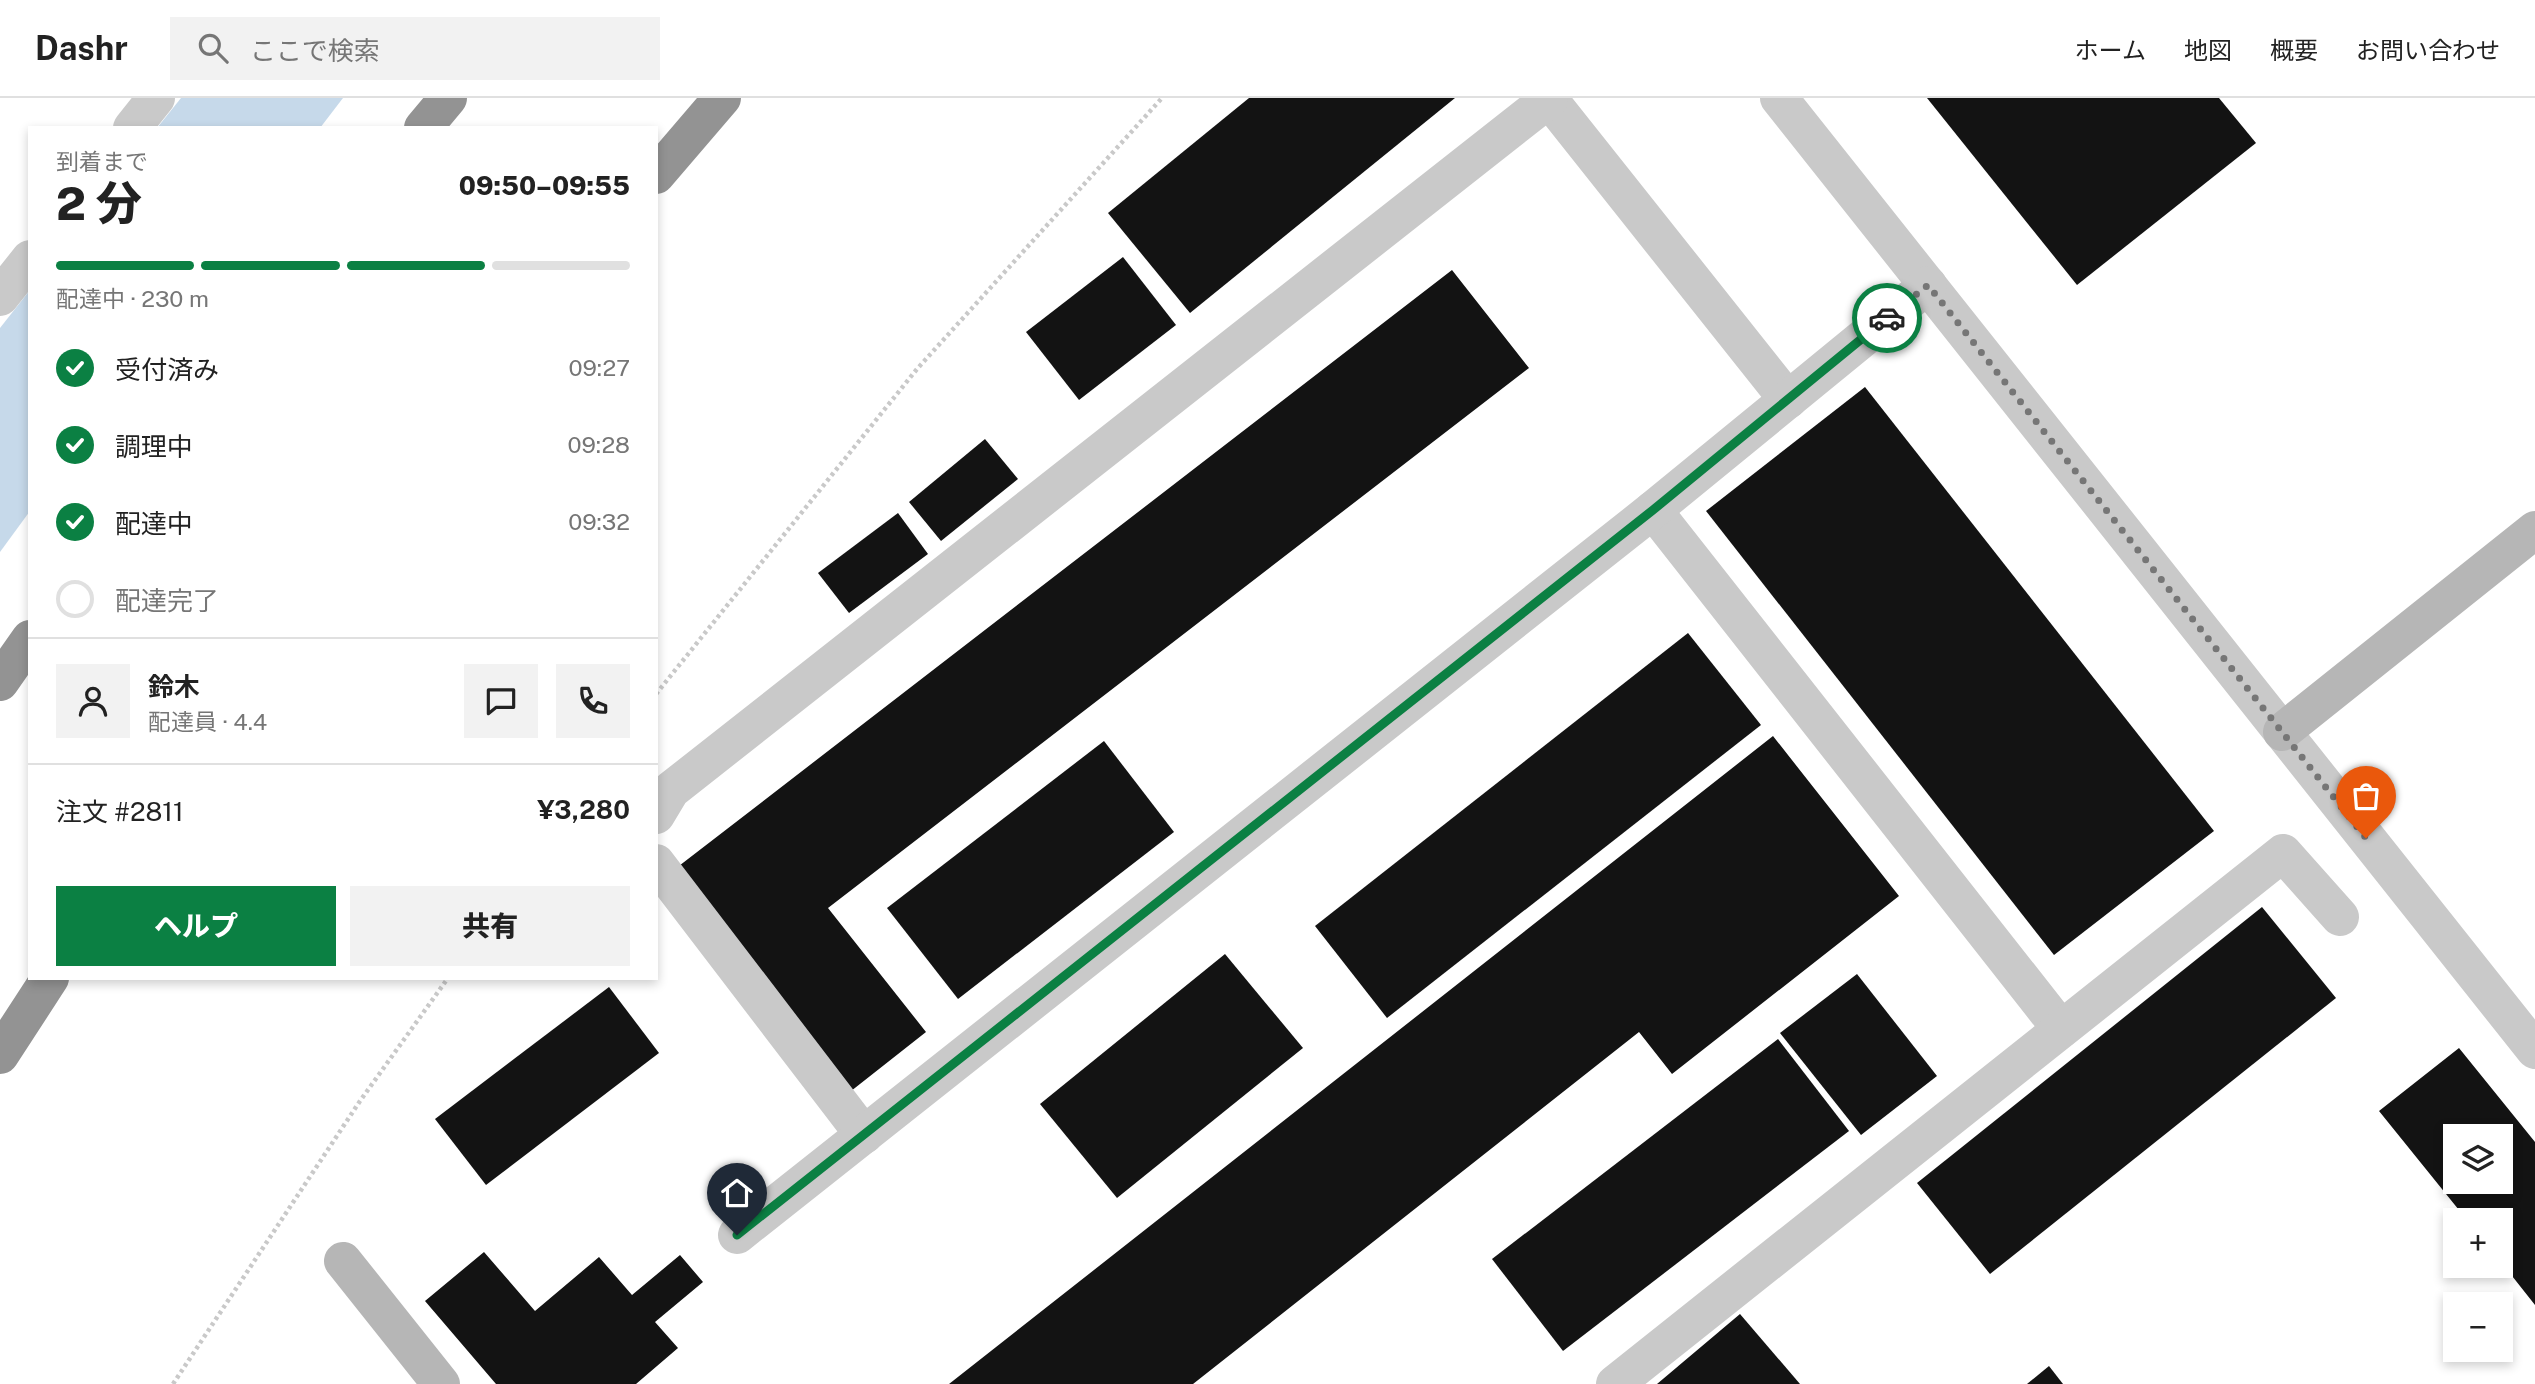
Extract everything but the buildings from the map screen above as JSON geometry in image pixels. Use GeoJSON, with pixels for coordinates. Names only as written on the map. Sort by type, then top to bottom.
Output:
{"type":"FeatureCollection","features":[{"type":"Feature","properties":{"kind":"highway"},"geometry":{"type":"LineString","coordinates":[[425,126],[448,98]]}},
{"type":"Feature","properties":{"kind":"highway"},"geometry":{"type":"LineString","coordinates":[[658,173],[722,98]]}},
{"type":"Feature","properties":{"kind":"highway"},"geometry":{"type":"LineString","coordinates":[[0,682],[28,642]]}},
{"type":"Feature","properties":{"kind":"highway"},"geometry":{"type":"LineString","coordinates":[[0,1055],[49,980]]}},
{"type":"Feature","properties":{"kind":"street"},"geometry":{"type":"LineString","coordinates":[[134,126],[156,98]]}},
{"type":"Feature","properties":{"kind":"street"},"geometry":{"type":"LineString","coordinates":[[1779,98],[2535,1051]]}},
{"type":"Feature","properties":{"kind":"street"},"geometry":{"type":"LineString","coordinates":[[658,812],[671,790],[1548,99],[1788,400]]}},
{"type":"Feature","properties":{"kind":"street"},"geometry":{"type":"LineString","coordinates":[[0,297],[28,262]]}},
{"type":"Feature","properties":{"kind":"street"},"geometry":{"type":"LineString","coordinates":[[737,1235],[1653,510],[1928,285]]}},
{"type":"Feature","properties":{"kind":"street"},"geometry":{"type":"LineString","coordinates":[[1653,510],[2061,1029]]}},
{"type":"Feature","properties":{"kind":"street"},"geometry":{"type":"LineString","coordinates":[[2282,732],[2535,530]]}},
{"type":"Feature","properties":{"kind":"street"},"geometry":{"type":"LineString","coordinates":[[1615,1384],[2283,853],[2340,917]]}},
{"type":"Feature","properties":{"kind":"street"},"geometry":{"type":"LineString","coordinates":[[658,866],[864,1135]]}},
{"type":"Feature","properties":{"kind":"street"},"geometry":{"type":"LineString","coordinates":[[343,1261],[441,1384]]}},
{"type":"Feature","properties":{"kind":"path"},"geometry":{"type":"LineString","coordinates":[[658,692],[917,369],[1162,98]]}},
{"type":"Feature","properties":{"kind":"path"},"geometry":{"type":"LineString","coordinates":[[173,1384],[360,1101],[447,980]]}},
{"type":"Feature","properties":{"kind":"water"},"geometry":{"type":"Polygon","coordinates":[[[181,98],[343,98],[322,126],[159,126],[181,98]]]}},
{"type":"Feature","properties":{"kind":"water"},"geometry":{"type":"Polygon","coordinates":[[[28,293],[28,514],[0,552],[0,328],[28,293]]]}},
{"type":"Feature","properties":{"kind":"way so far"},"geometry":{"type":"LineString","coordinates":[[1887,318],[1928,285],[2366,838]]}},
{"type":"Feature","properties":{"kind":"route"},"geometry":{"type":"LineString","coordinates":[[737,1235],[1653,510],[1887,318]]}}]}
